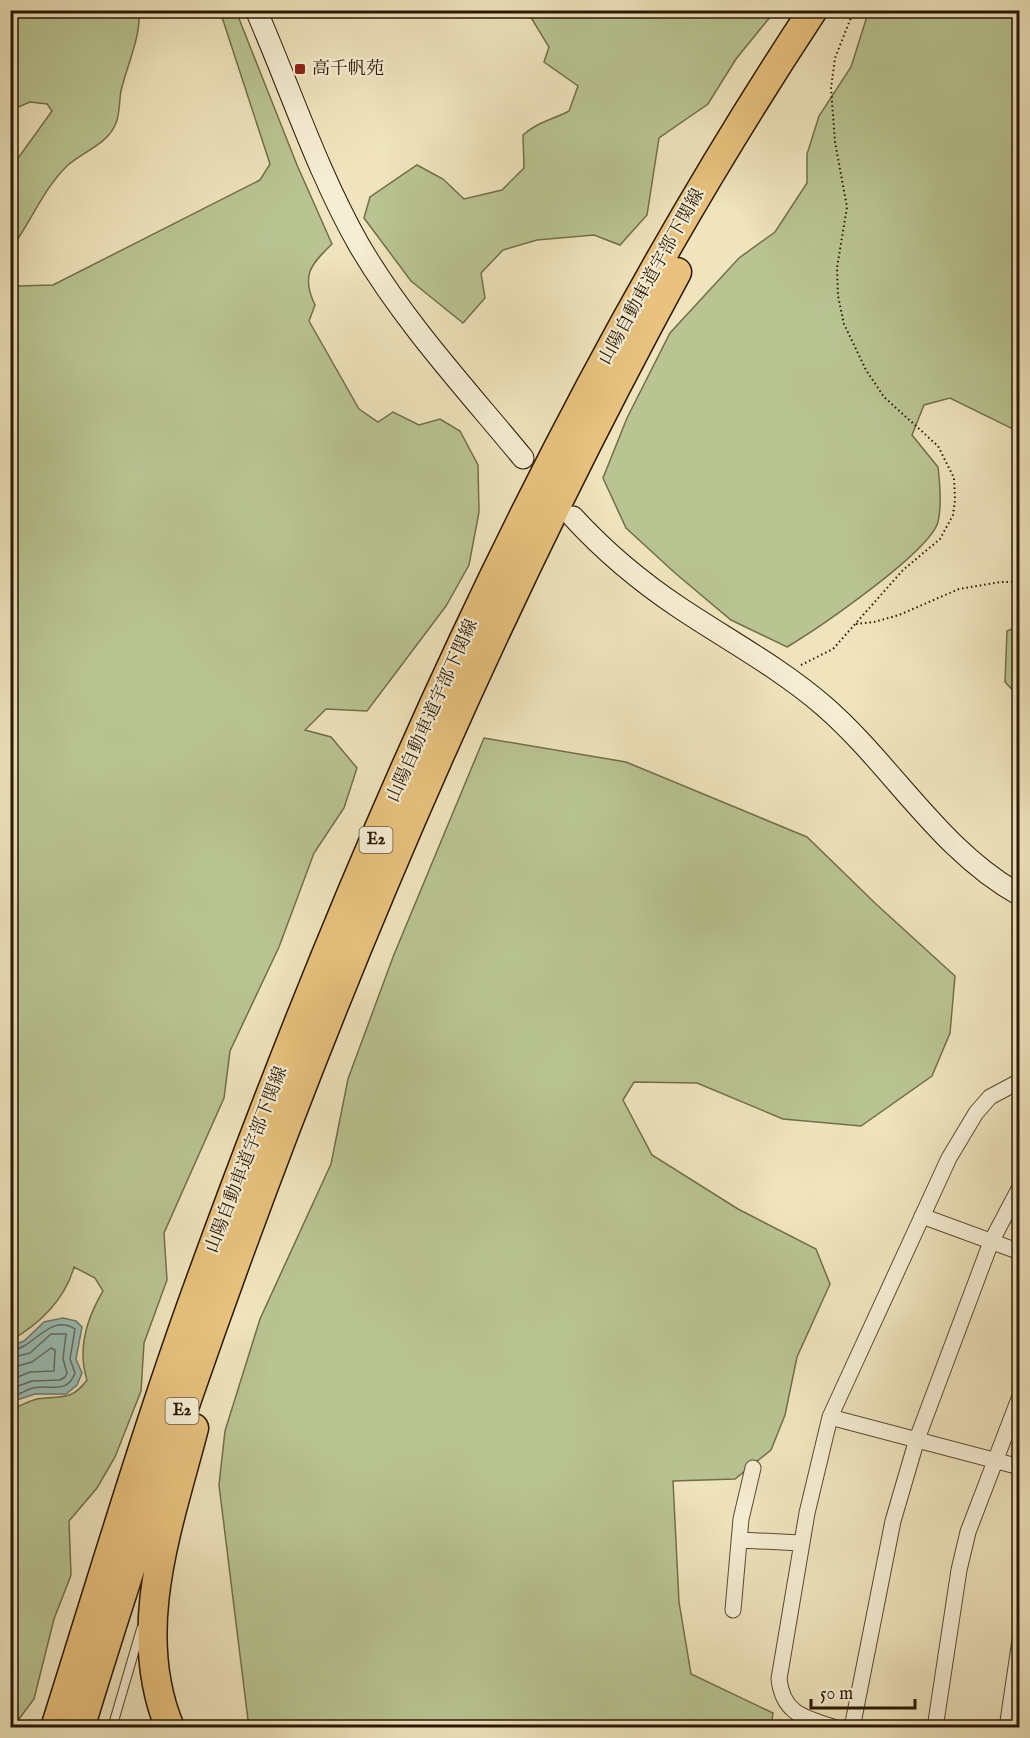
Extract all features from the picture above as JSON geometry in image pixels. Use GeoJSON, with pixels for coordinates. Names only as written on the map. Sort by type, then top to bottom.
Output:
{"type":"FeatureCollection","features":[{"type":"Feature","properties":{"kind":"highway","name":"山陽自動車道宇部下関線"},"geometry":{"type":"LineString","coordinates":[[62,1726],[109,1554],[195,1296],[344,912],[446,680],[499,567],[611,351],[720,155],[813,10]]}},
{"type":"Feature","properties":{"kind":"highway","name":"山陽自動車道宇部下関線"},"geometry":{"type":"LineString","coordinates":[[62,1726],[157,1484],[224,1292],[296,1098],[465,696],[580,459],[714,204],[828,10]]}},
{"type":"Feature","properties":{"kind":"highway"},"geometry":{"type":"LineString","coordinates":[[170,1728],[158,1692],[153,1667],[154,1591],[198,1412],[296,1098]]}},
{"type":"Feature","properties":{"kind":"street"},"geometry":{"type":"LineString","coordinates":[[256,10],[331,188],[361,247],[423,337],[523,458]]}},
{"type":"Feature","properties":{"kind":"street"},"geometry":{"type":"LineString","coordinates":[[573,517],[595,541],[633,574],[679,608],[790,679],[824,706],[859,740],[971,861],[1020,895]]}},
{"type":"Feature","properties":{"kind":"street"},"geometry":{"type":"LineString","coordinates":[[830,1727],[795,1712],[781,1695],[779,1679],[801,1543],[830,1417],[949,1158],[976,1113],[990,1097],[1020,1081]]}},
{"type":"Feature","properties":{"kind":"street"},"geometry":{"type":"LineString","coordinates":[[852,1728],[893,1521],[916,1439],[991,1242],[1020,1187]]}},
{"type":"Feature","properties":{"kind":"street"},"geometry":{"type":"LineString","coordinates":[[921,1216],[1020,1252]]}},
{"type":"Feature","properties":{"kind":"street"},"geometry":{"type":"LineString","coordinates":[[935,1728],[959,1570],[968,1532],[1020,1396]]}},
{"type":"Feature","properties":{"kind":"street"},"geometry":{"type":"LineString","coordinates":[[830,1417],[1020,1467]]}},
{"type":"Feature","properties":{"kind":"street"},"geometry":{"type":"LineString","coordinates":[[733,1610],[739,1540],[753,1468]]}},
{"type":"Feature","properties":{"kind":"street"},"geometry":{"type":"LineString","coordinates":[[739,1540],[801,1543]]}},
{"type":"Feature","properties":{"kind":"street"},"geometry":{"type":"LineString","coordinates":[[1007,1728],[1020,1640]]}},
{"type":"Feature","properties":{"kind":"lane"},"geometry":{"type":"LineString","coordinates":[[112,1728],[154,1591]]}},
{"type":"Feature","properties":{"kind":"path"},"geometry":{"type":"LineString","coordinates":[[790,679],[802,664],[833,649],[903,570],[940,539],[953,515],[955,500],[954,478],[938,446],[884,397],[866,370],[844,324],[838,296],[837,268],[847,207],[835,142],[831,88],[835,58],[854,10]]}},
{"type":"Feature","properties":{"kind":"path"},"geometry":{"type":"LineString","coordinates":[[856,624],[899,615],[958,589],[1020,582]]}},
{"type":"Feature","properties":{"kind":"green space"},"geometry":{"type":"Polygon","coordinates":[[[11,10],[139,11],[139,21],[136,41],[121,91],[119,112],[112,130],[102,142],[74,160],[59,174],[11,249],[11,168],[52,111],[47,104],[30,102],[11,110],[11,10]]]}},
{"type":"Feature","properties":{"kind":"green space"},"geometry":{"type":"Polygon","coordinates":[[[869,10],[1019,11],[1019,432],[950,398],[924,405],[912,435],[938,467],[940,502],[938,522],[930,536],[894,570],[846,608],[787,647],[731,620],[626,528],[603,478],[627,418],[670,333],[739,258],[775,232],[807,183],[807,154],[819,116],[851,67],[869,10]]]}},
{"type":"Feature","properties":{"kind":"green space"},"geometry":{"type":"Polygon","coordinates":[[[220,11],[236,11],[297,165],[332,244],[318,258],[310,271],[309,286],[315,305],[309,321],[359,409],[378,422],[393,412],[419,425],[440,419],[460,431],[478,465],[479,512],[469,565],[446,606],[367,711],[326,709],[305,730],[331,737],[357,768],[344,808],[314,853],[279,947],[230,1051],[224,1098],[164,1233],[167,1280],[144,1343],[141,1391],[115,1457],[97,1488],[69,1521],[71,1575],[54,1619],[34,1699],[13,1727],[10,1726],[11,1409],[37,1399],[70,1395],[87,1380],[83,1345],[92,1312],[103,1291],[95,1278],[74,1267],[58,1300],[32,1326],[11,1340],[11,283],[17,286],[53,285],[260,180],[270,164],[220,11]]]}},
{"type":"Feature","properties":{"kind":"green space"},"geometry":{"type":"Polygon","coordinates":[[[527,11],[775,11],[736,59],[708,104],[659,138],[647,215],[620,245],[594,235],[537,240],[503,250],[481,273],[485,298],[463,323],[411,281],[364,218],[370,197],[417,165],[443,179],[464,199],[502,190],[524,168],[523,135],[540,124],[569,111],[578,86],[544,62],[549,47],[527,11]]]}},
{"type":"Feature","properties":{"kind":"green space"},"geometry":{"type":"Polygon","coordinates":[[[1020,626],[1019,697],[1005,682],[1007,631],[1020,626]]]}},
{"type":"Feature","properties":{"kind":"green space"},"geometry":{"type":"Polygon","coordinates":[[[484,738],[626,762],[807,837],[955,976],[950,1033],[932,1076],[861,1126],[783,1119],[697,1083],[634,1082],[623,1100],[652,1155],[738,1209],[816,1249],[830,1284],[797,1357],[785,1415],[771,1450],[735,1479],[673,1481],[679,1602],[691,1674],[773,1713],[771,1727],[249,1728],[219,1485],[225,1431],[260,1319],[331,1164],[348,1079],[393,957],[484,738]]]}},
{"type":"Feature","properties":{"kind":"water"},"geometry":{"type":"Polygon","coordinates":[[[63,1318],[76,1321],[82,1327],[76,1359],[82,1373],[77,1385],[66,1394],[35,1394],[11,1402],[11,1346],[24,1341],[44,1322],[63,1318]]]}},
{"type":"Feature","properties":{"kind":"place","name":"高千帆苑"},"geometry":{"type":"Point","coordinates":[300,69]}}]}
